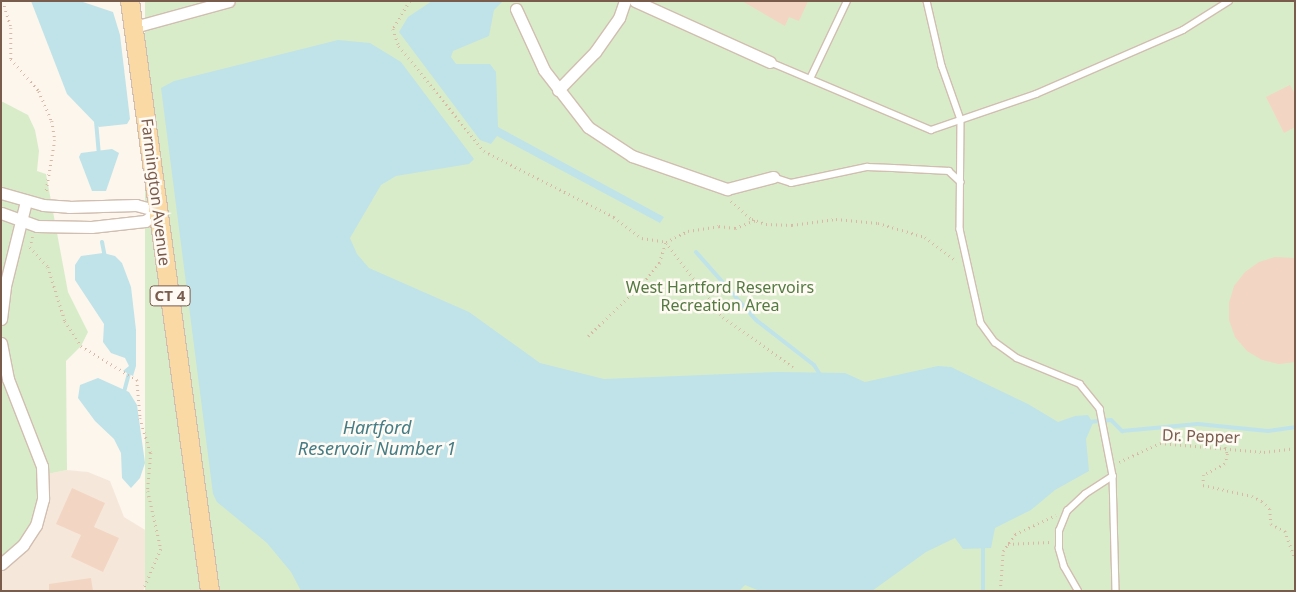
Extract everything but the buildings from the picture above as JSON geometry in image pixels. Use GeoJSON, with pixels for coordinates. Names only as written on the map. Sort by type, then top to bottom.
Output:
{"type":"FeatureCollection","features":[{"type":"Feature","properties":{"kind":"main road","name":"Farmington Avenue"},"geometry":{"type":"LineString","coordinates":[[130,1],[210,591]]}},
{"type":"Feature","properties":{"kind":"street"},"geometry":{"type":"LineString","coordinates":[[134,27],[229,1]]}},
{"type":"Feature","properties":{"kind":"street"},"geometry":{"type":"LineString","coordinates":[[558,90],[595,52],[619,18],[626,1]]}},
{"type":"Feature","properties":{"kind":"street"},"geometry":{"type":"LineString","coordinates":[[635,1],[770,62]]}},
{"type":"Feature","properties":{"kind":"street"},"geometry":{"type":"LineString","coordinates":[[516,9],[537,59],[558,90],[588,127],[632,156],[727,189],[773,176]]}},
{"type":"Feature","properties":{"kind":"street"},"geometry":{"type":"LineString","coordinates":[[1,193],[26,201],[69,208],[136,205],[158,212]]}},
{"type":"Feature","properties":{"kind":"street"},"geometry":{"type":"LineString","coordinates":[[1,319],[5,286],[26,201]]}},
{"type":"Feature","properties":{"kind":"street"},"geometry":{"type":"LineString","coordinates":[[1,213],[37,226],[91,227],[145,221],[158,212]]}},
{"type":"Feature","properties":{"kind":"street"},"geometry":{"type":"LineString","coordinates":[[1,343],[14,396],[42,466],[43,499],[36,525],[23,545],[1,564]]}},
{"type":"Feature","properties":{"kind":"lane"},"geometry":{"type":"LineString","coordinates":[[810,79],[846,1]]}},
{"type":"Feature","properties":{"kind":"lane"},"geometry":{"type":"LineString","coordinates":[[927,1],[942,66],[961,120],[960,229],[981,322],[995,342],[1017,358],[1080,384],[1100,409],[1113,476],[1116,591]]}},
{"type":"Feature","properties":{"kind":"lane"},"geometry":{"type":"LineString","coordinates":[[770,62],[931,130],[1036,94],[1183,30],[1229,1]]}},
{"type":"Feature","properties":{"kind":"lane"},"geometry":{"type":"LineString","coordinates":[[773,176],[791,183],[867,167],[949,171],[961,182]]}},
{"type":"Feature","properties":{"kind":"lane"},"geometry":{"type":"LineString","coordinates":[[1078,591],[1064,567],[1059,544],[1059,531],[1067,511],[1085,494],[1113,476]]}},
{"type":"Feature","properties":{"kind":"path"},"geometry":{"type":"LineString","coordinates":[[410,1],[393,30],[399,46],[484,151],[614,217],[642,238],[666,242],[688,231],[720,226],[735,228],[756,220]]}},
{"type":"Feature","properties":{"kind":"path"},"geometry":{"type":"LineString","coordinates":[[718,187],[756,220],[778,224],[836,219],[878,223],[935,242],[948,252],[970,279]]}},
{"type":"Feature","properties":{"kind":"path"},"geometry":{"type":"LineString","coordinates":[[588,336],[643,283],[659,263],[666,242]]}},
{"type":"Feature","properties":{"kind":"path"},"geometry":{"type":"LineString","coordinates":[[666,242],[723,317],[793,367]]}},
{"type":"Feature","properties":{"kind":"path"},"geometry":{"type":"LineString","coordinates":[[123,370],[137,380],[140,418],[149,438],[148,491],[161,549],[143,591]]}},
{"type":"Feature","properties":{"kind":"path","name":"Dr. Pepper"},"geometry":{"type":"LineString","coordinates":[[1111,466],[1160,443],[1264,452],[1295,448]]}},
{"type":"Feature","properties":{"kind":"path"},"geometry":{"type":"LineString","coordinates":[[1227,448],[1225,464],[1218,470],[1204,475],[1203,485],[1252,496],[1262,501],[1270,509],[1271,524],[1285,530],[1295,558]]}},
{"type":"Feature","properties":{"kind":"path"},"geometry":{"type":"LineString","coordinates":[[1000,591],[1003,551],[1015,534],[1041,519],[1067,511]]}},
{"type":"Feature","properties":{"kind":"path"},"geometry":{"type":"LineString","coordinates":[[1007,545],[1026,541],[1059,544]]}},
{"type":"Feature","properties":{"kind":"shaded area"},"geometry":{"type":"Polygon","coordinates":[[[67,470],[88,472],[110,481],[124,517],[160,539],[156,565],[143,591],[1,591],[1,564],[42,475],[67,470]]]}},
{"type":"Feature","properties":{"kind":"green space","name":"West Hartford Reservoirs Recreation Area"},"geometry":{"type":"Polygon","coordinates":[[[145,1],[1295,1],[1295,591],[145,591],[145,1]]]}},
{"type":"Feature","properties":{"kind":"green space"},"geometry":{"type":"Polygon","coordinates":[[[1,101],[28,115],[35,130],[39,151],[37,171],[46,174],[68,292],[88,332],[81,346],[66,361],[67,470],[42,475],[36,525],[1,564],[1,101]]]}},
{"type":"Feature","properties":{"kind":"water"},"geometry":{"type":"Polygon","coordinates":[[[31,1],[80,1],[113,12],[120,35],[130,119],[127,124],[99,127],[67,94],[31,1]]]}},
{"type":"Feature","properties":{"kind":"water"},"geometry":{"type":"Polygon","coordinates":[[[432,1],[503,1],[494,10],[489,36],[453,51],[451,57],[456,64],[490,64],[496,72],[498,127],[664,217],[660,223],[497,136],[491,144],[480,140],[399,32],[408,17],[432,1]]]}},
{"type":"Feature","properties":{"kind":"water","name":"Hartford Reservoir Number 1"},"geometry":{"type":"Polygon","coordinates":[[[338,40],[370,43],[401,62],[474,159],[469,164],[396,176],[381,185],[350,238],[357,254],[369,268],[469,312],[540,363],[604,379],[777,372],[845,373],[865,382],[938,366],[951,367],[1028,404],[1058,422],[1075,416],[1088,415],[1093,423],[1086,439],[1089,471],[1055,490],[1031,510],[995,528],[991,548],[963,549],[955,538],[926,552],[872,591],[760,591],[745,585],[739,591],[301,591],[291,572],[267,543],[217,502],[213,494],[161,88],[174,81],[338,40]]]}},
{"type":"Feature","properties":{"kind":"water"},"geometry":{"type":"Polygon","coordinates":[[[112,149],[119,153],[106,191],[92,191],[79,157],[81,153],[112,149]]]}},
{"type":"Feature","properties":{"kind":"water"},"geometry":{"type":"Polygon","coordinates":[[[103,253],[115,256],[122,263],[131,287],[136,330],[136,366],[133,376],[123,371],[129,366],[125,358],[111,353],[103,342],[104,324],[75,280],[75,265],[81,256],[103,253]]]}},
{"type":"Feature","properties":{"kind":"water"},"geometry":{"type":"Polygon","coordinates":[[[98,378],[129,392],[137,405],[145,463],[140,478],[131,488],[122,478],[121,453],[114,439],[95,421],[78,398],[80,385],[98,378]]]}},
{"type":"Feature","properties":{"kind":"waterway"},"geometry":{"type":"LineString","coordinates":[[96,121],[99,154]]}},
{"type":"Feature","properties":{"kind":"waterway"},"geometry":{"type":"LineString","coordinates":[[102,242],[105,257]]}},
{"type":"Feature","properties":{"kind":"waterway"},"geometry":{"type":"LineString","coordinates":[[696,252],[756,320],[814,365],[821,376]]}},
{"type":"Feature","properties":{"kind":"waterway"},"geometry":{"type":"LineString","coordinates":[[124,392],[130,370]]}},
{"type":"Feature","properties":{"kind":"waterway"},"geometry":{"type":"LineString","coordinates":[[1088,422],[1111,420],[1122,431],[1198,424],[1268,431],[1295,427]]}},
{"type":"Feature","properties":{"kind":"waterway"},"geometry":{"type":"LineString","coordinates":[[983,544],[983,591]]}}]}
